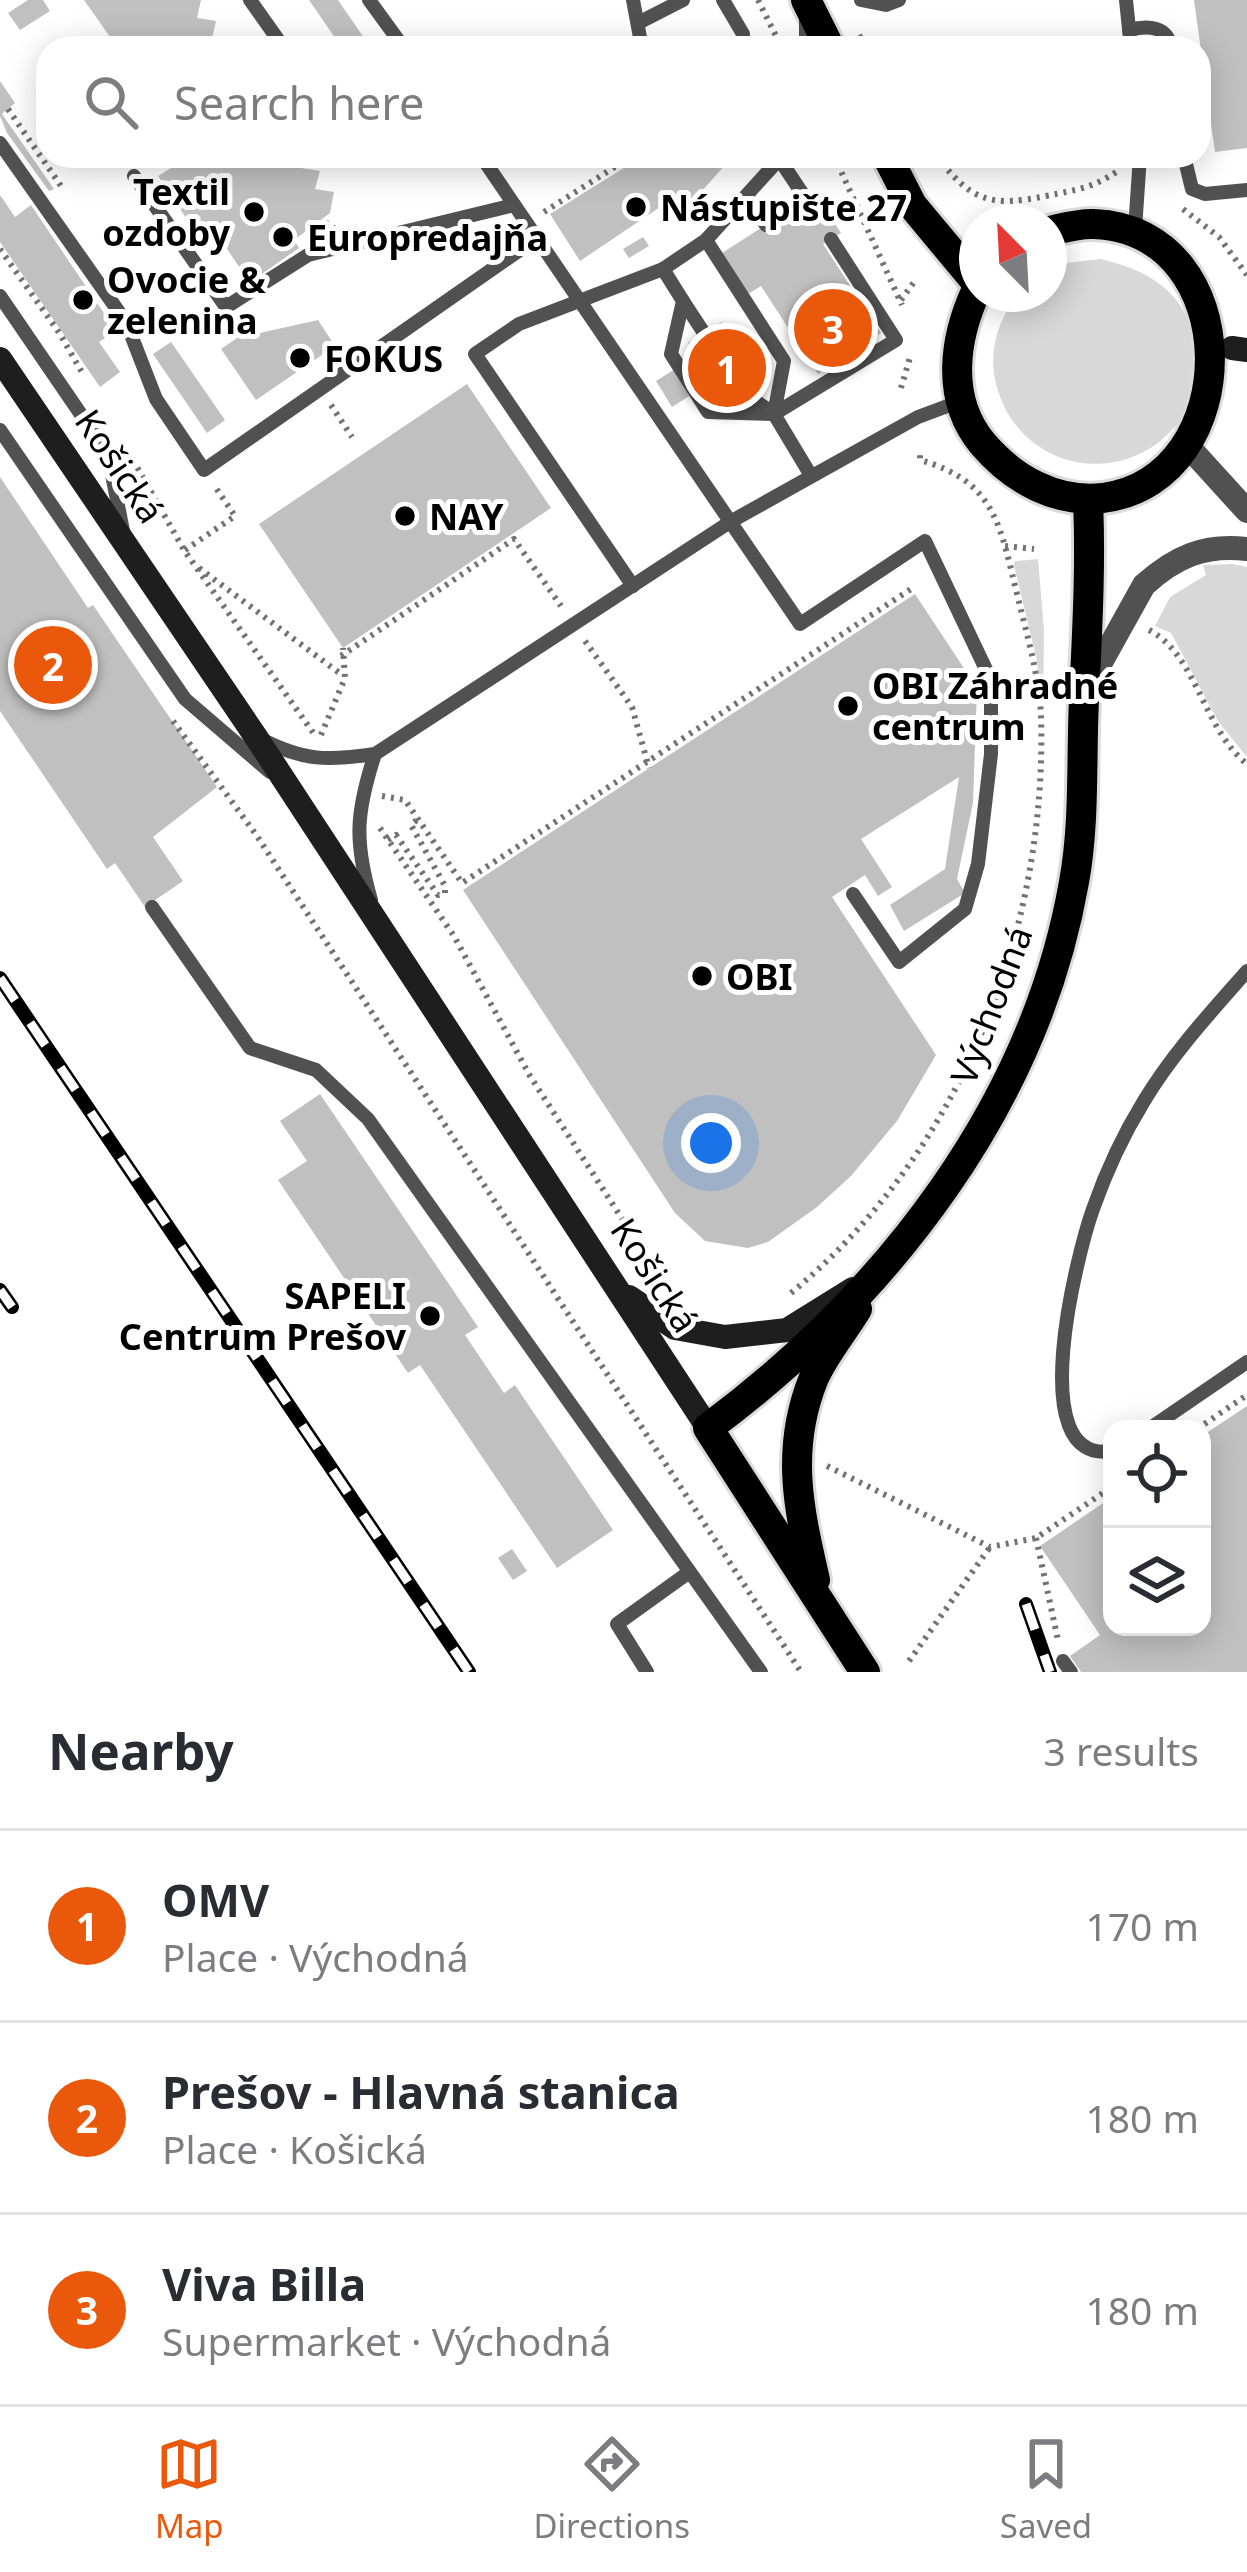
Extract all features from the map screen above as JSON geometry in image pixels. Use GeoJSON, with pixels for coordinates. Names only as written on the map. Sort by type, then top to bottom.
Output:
{"type":"FeatureCollection","features":[{"type":"Feature","properties":{"kind":"main road"},"geometry":{"type":"LineString","coordinates":[[806,0],[824,36]]}},
{"type":"Feature","properties":{"kind":"main road"},"geometry":{"type":"LineString","coordinates":[[893,168],[912,205],[959,264]]}},
{"type":"Feature","properties":{"kind":"main road"},"geometry":{"type":"LineString","coordinates":[[966,312],[955,361],[961,401],[979,440],[1008,471],[1046,492],[1088,500],[1128,495],[1165,480],[1196,455],[1218,423],[1239,349],[1222,309],[1202,274],[1172,247],[1135,230],[1091,223],[1067,228]]}},
{"type":"Feature","properties":{"kind":"main road","name":"Východná"},"geometry":{"type":"LineString","coordinates":[[708,1428],[749,1397],[879,1273],[944,1190],[992,1112],[1030,1033],[1054,965],[1075,879],[1090,554],[1088,500]]}},
{"type":"Feature","properties":{"kind":"main road"},"geometry":{"type":"LineString","coordinates":[[820,1601],[797,1505],[797,1450],[813,1379],[879,1273]]}},
{"type":"Feature","properties":{"kind":"main road","name":"Košická"},"geometry":{"type":"LineString","coordinates":[[708,1428],[866,1672]]}},
{"type":"Feature","properties":{"kind":"street","name":"Košická"},"geometry":{"type":"LineString","coordinates":[[0,359],[256,737],[708,1428]]}},
{"type":"Feature","properties":{"kind":"street"},"geometry":{"type":"LineString","coordinates":[[1196,455],[1247,511]]}},
{"type":"Feature","properties":{"kind":"street"},"geometry":{"type":"LineString","coordinates":[[1084,693],[1144,585],[1158,572],[1201,550],[1247,549]]}},
{"type":"Feature","properties":{"kind":"street"},"geometry":{"type":"LineString","coordinates":[[617,1288],[675,1328],[724,1337],[787,1330],[879,1273]]}},
{"type":"Feature","properties":{"kind":"lane"},"geometry":{"type":"LineString","coordinates":[[250,0],[276,36]]}},
{"type":"Feature","properties":{"kind":"lane"},"geometry":{"type":"LineString","coordinates":[[369,0],[395,36]]}},
{"type":"Feature","properties":{"kind":"lane"},"geometry":{"type":"LineString","coordinates":[[633,0],[640,36]]}},
{"type":"Feature","properties":{"kind":"lane"},"geometry":{"type":"LineString","coordinates":[[638,22],[682,0]]}},
{"type":"Feature","properties":{"kind":"lane"},"geometry":{"type":"LineString","coordinates":[[723,0],[743,34]]}},
{"type":"Feature","properties":{"kind":"lane"},"geometry":{"type":"LineString","coordinates":[[806,0],[806,36]]}},
{"type":"Feature","properties":{"kind":"lane"},"geometry":{"type":"LineString","coordinates":[[861,0],[874,5],[899,0]]}},
{"type":"Feature","properties":{"kind":"lane"},"geometry":{"type":"LineString","coordinates":[[1126,0],[1130,36]]}},
{"type":"Feature","properties":{"kind":"lane"},"geometry":{"type":"LineString","coordinates":[[1129,29],[1150,27],[1167,36]]}},
{"type":"Feature","properties":{"kind":"lane"},"geometry":{"type":"LineString","coordinates":[[0,143],[126,322],[156,399],[204,470],[537,238]]}},
{"type":"Feature","properties":{"kind":"lane"},"geometry":{"type":"LineString","coordinates":[[489,168],[800,625],[925,541],[991,680],[991,754],[978,864],[964,909],[899,962],[853,894]]}},
{"type":"Feature","properties":{"kind":"lane"},"geometry":{"type":"LineString","coordinates":[[633,586],[475,354],[519,324],[663,269],[706,240],[772,168]]}},
{"type":"Feature","properties":{"kind":"lane"},"geometry":{"type":"LineString","coordinates":[[787,168],[806,199]]}},
{"type":"Feature","properties":{"kind":"lane"},"geometry":{"type":"LineString","coordinates":[[1135,230],[1139,168]]}},
{"type":"Feature","properties":{"kind":"lane"},"geometry":{"type":"LineString","coordinates":[[1187,168],[1192,189],[1219,194],[1247,190]]}},
{"type":"Feature","properties":{"kind":"lane"},"geometry":{"type":"LineString","coordinates":[[134,176],[226,307],[308,255],[514,205]]}},
{"type":"Feature","properties":{"kind":"lane"},"geometry":{"type":"LineString","coordinates":[[747,196],[766,225]]}},
{"type":"Feature","properties":{"kind":"lane"},"geometry":{"type":"LineString","coordinates":[[683,301],[671,354],[708,412],[774,414],[896,340],[840,260],[831,239]]}},
{"type":"Feature","properties":{"kind":"lane"},"geometry":{"type":"LineString","coordinates":[[706,240],[784,361],[774,414]]}},
{"type":"Feature","properties":{"kind":"lane"},"geometry":{"type":"LineString","coordinates":[[663,269],[704,333]]}},
{"type":"Feature","properties":{"kind":"lane"},"geometry":{"type":"LineString","coordinates":[[0,296],[108,454],[125,542]]}},
{"type":"Feature","properties":{"kind":"lane"},"geometry":{"type":"LineString","coordinates":[[754,314],[772,303]]}},
{"type":"Feature","properties":{"kind":"lane"},"geometry":{"type":"LineString","coordinates":[[741,391],[774,414],[810,474]]}},
{"type":"Feature","properties":{"kind":"lane"},"geometry":{"type":"LineString","coordinates":[[256,737],[295,756],[333,760],[375,754],[730,522],[918,417],[961,401]]}},
{"type":"Feature","properties":{"kind":"lane"},"geometry":{"type":"LineString","coordinates":[[0,430],[185,699],[290,789]]}},
{"type":"Feature","properties":{"kind":"lane","name":"Košická"},"geometry":{"type":"LineString","coordinates":[[375,754],[356,825],[360,862],[377,922]]}},
{"type":"Feature","properties":{"kind":"lane"},"geometry":{"type":"LineString","coordinates":[[152,907],[250,1048],[316,1070],[368,1119],[761,1672]]}},
{"type":"Feature","properties":{"kind":"lane"},"geometry":{"type":"LineString","coordinates":[[1103,1453],[1082,1445],[1068,1430],[1062,1406],[1066,1323],[1078,1259],[1108,1168],[1145,1099],[1247,971]]}},
{"type":"Feature","properties":{"kind":"lane"},"geometry":{"type":"LineString","coordinates":[[1162,1420],[1247,1362]]}},
{"type":"Feature","properties":{"kind":"lane"},"geometry":{"type":"LineString","coordinates":[[647,1672],[616,1624],[688,1573]]}},
{"type":"Feature","properties":{"kind":"path"},"geometry":{"type":"LineString","coordinates":[[758,0],[776,36]]}},
{"type":"Feature","properties":{"kind":"path"},"geometry":{"type":"LineString","coordinates":[[527,223],[613,168]]}},
{"type":"Feature","properties":{"kind":"path"},"geometry":{"type":"LineString","coordinates":[[840,168],[901,300],[914,282]]}},
{"type":"Feature","properties":{"kind":"path"},"geometry":{"type":"LineString","coordinates":[[946,168],[974,199],[1009,203],[1099,186],[1121,171]]}},
{"type":"Feature","properties":{"kind":"path"},"geometry":{"type":"LineString","coordinates":[[1178,202],[1219,237],[1247,274]]}},
{"type":"Feature","properties":{"kind":"path"},"geometry":{"type":"LineString","coordinates":[[0,249],[63,335],[95,394]]}},
{"type":"Feature","properties":{"kind":"path"},"geometry":{"type":"LineString","coordinates":[[320,389],[352,437]]}},
{"type":"Feature","properties":{"kind":"path"},"geometry":{"type":"LineString","coordinates":[[124,446],[184,550],[319,741],[345,678],[342,652],[514,539],[632,707],[648,765]]}},
{"type":"Feature","properties":{"kind":"path"},"geometry":{"type":"LineString","coordinates":[[781,1301],[824,1264],[907,1167],[962,1074],[1004,976],[1023,912],[1034,849],[1041,710],[1005,546],[985,496],[950,469],[920,460],[920,452]]}},
{"type":"Feature","properties":{"kind":"path"},"geometry":{"type":"LineString","coordinates":[[184,550],[235,516],[204,470]]}},
{"type":"Feature","properties":{"kind":"path"},"geometry":{"type":"LineString","coordinates":[[1005,546],[1034,549]]}},
{"type":"Feature","properties":{"kind":"path"},"geometry":{"type":"LineString","coordinates":[[194,565],[345,678]]}},
{"type":"Feature","properties":{"kind":"path"},"geometry":{"type":"LineString","coordinates":[[379,795],[405,800],[462,883],[911,589]]}},
{"type":"Feature","properties":{"kind":"path"},"geometry":{"type":"LineString","coordinates":[[1159,611],[1148,631],[1169,640],[1216,727],[1247,764]]}},
{"type":"Feature","properties":{"kind":"path"},"geometry":{"type":"LineString","coordinates":[[567,652],[585,640]]}},
{"type":"Feature","properties":{"kind":"path"},"geometry":{"type":"LineString","coordinates":[[387,776],[378,811],[388,840]]}},
{"type":"Feature","properties":{"kind":"path"},"geometry":{"type":"LineString","coordinates":[[219,784],[801,1672]]}},
{"type":"Feature","properties":{"kind":"path"},"geometry":{"type":"LineString","coordinates":[[360,799],[454,936],[530,1076],[669,1292],[681,1302]]}},
{"type":"Feature","properties":{"kind":"path"},"geometry":{"type":"LineString","coordinates":[[388,840],[396,835],[438,895],[445,893],[446,886],[411,825],[418,819]]}},
{"type":"Feature","properties":{"kind":"path"},"geometry":{"type":"LineString","coordinates":[[1211,1420],[1247,1396]]}},
{"type":"Feature","properties":{"kind":"path"},"geometry":{"type":"LineString","coordinates":[[815,1460],[990,1547],[1036,1538],[1103,1492]]}},
{"type":"Feature","properties":{"kind":"path"},"geometry":{"type":"LineString","coordinates":[[1036,1538],[1067,1666]]}},
{"type":"Feature","properties":{"kind":"path"},"geometry":{"type":"LineString","coordinates":[[909,1661],[990,1547]]}},
{"type":"Feature","properties":{"kind":"shaded area"},"geometry":{"type":"Polygon","coordinates":[[[1100,259],[1146,275],[1180,305],[1195,339],[1189,404],[1182,418],[1158,443],[1134,457],[1083,463],[1058,457],[1018,428],[995,379],[993,356],[1007,312],[1067,312],[1067,263],[1100,259]]]}},
{"type":"Feature","properties":{"kind":"shaded area"},"geometry":{"type":"Polygon","coordinates":[[[1038,559],[1043,705],[1014,565],[1015,561],[1038,559]]]}},
{"type":"Feature","properties":{"kind":"shaded area"},"geometry":{"type":"Polygon","coordinates":[[[1203,565],[1247,567],[1247,757],[1218,721],[1171,633],[1155,626],[1170,597],[1206,575],[1203,565]]]}},
{"type":"Feature","properties":{"kind":"building"},"geometry":{"type":"Polygon","coordinates":[[[28,0],[43,0],[50,11],[20,30],[8,13],[28,0]]]}},
{"type":"Feature","properties":{"kind":"building"},"geometry":{"type":"Polygon","coordinates":[[[84,0],[201,0],[197,18],[216,21],[213,36],[109,36],[84,0]]]}},
{"type":"Feature","properties":{"kind":"building"},"geometry":{"type":"Polygon","coordinates":[[[309,0],[338,0],[363,36],[334,36],[309,0]]]}},
{"type":"Feature","properties":{"kind":"building"},"geometry":{"type":"Polygon","coordinates":[[[1194,0],[1247,0],[1247,148],[1215,152],[1211,36],[1199,36],[1194,0]]]}},
{"type":"Feature","properties":{"kind":"building"},"geometry":{"type":"Polygon","coordinates":[[[0,81],[15,103],[2,114],[54,189],[49,191],[0,116],[0,81]]]}},
{"type":"Feature","properties":{"kind":"building"},"geometry":{"type":"Polygon","coordinates":[[[171,168],[301,168],[320,171],[315,189],[334,192],[330,213],[294,240],[299,248],[256,278],[251,270],[244,274],[214,230],[201,240],[158,176],[171,168]]]}},
{"type":"Feature","properties":{"kind":"building"},"geometry":{"type":"Polygon","coordinates":[[[624,168],[722,168],[686,209],[678,195],[580,261],[550,214],[624,168]]]}},
{"type":"Feature","properties":{"kind":"building"},"geometry":{"type":"Polygon","coordinates":[[[815,193],[841,233],[823,244],[881,333],[818,374],[761,286],[745,296],[719,255],[815,193]]]}},
{"type":"Feature","properties":{"kind":"building"},"geometry":{"type":"Polygon","coordinates":[[[0,195],[15,217],[31,205],[116,331],[99,342],[120,372],[100,387],[0,242],[0,195]]]}},
{"type":"Feature","properties":{"kind":"building"},"geometry":{"type":"Polygon","coordinates":[[[643,237],[649,246],[629,258],[623,249],[643,237]]]}},
{"type":"Feature","properties":{"kind":"building"},"geometry":{"type":"Polygon","coordinates":[[[318,320],[335,346],[256,400],[221,349],[237,338],[318,320]]]}},
{"type":"Feature","properties":{"kind":"building"},"geometry":{"type":"Polygon","coordinates":[[[721,322],[758,380],[725,401],[713,381],[672,407],[656,381],[696,356],[688,343],[721,322]]]}},
{"type":"Feature","properties":{"kind":"building"},"geometry":{"type":"Polygon","coordinates":[[[171,342],[225,420],[207,433],[153,354],[171,342]]]}},
{"type":"Feature","properties":{"kind":"building","name":"NAY"},"geometry":{"type":"Polygon","coordinates":[[[467,384],[551,508],[343,648],[259,524],[467,384]]]}},
{"type":"Feature","properties":{"kind":"building"},"geometry":{"type":"Polygon","coordinates":[[[0,477],[217,787],[153,837],[183,881],[145,907],[115,863],[107,869],[0,711],[0,477]]]}},
{"type":"Feature","properties":{"kind":"building","name":"OBI"},"geometry":{"type":"Polygon","coordinates":[[[915,594],[977,688],[973,803],[957,879],[965,893],[904,931],[890,905],[945,869],[959,777],[861,839],[892,887],[878,896],[865,875],[832,897],[936,1055],[897,1121],[851,1176],[817,1207],[768,1242],[748,1248],[705,1241],[675,1213],[463,890],[915,594]]]}},
{"type":"Feature","properties":{"kind":"building"},"geometry":{"type":"Polygon","coordinates":[[[320,1094],[478,1327],[465,1335],[504,1393],[515,1385],[613,1530],[557,1568],[420,1365],[408,1373],[278,1180],[307,1161],[280,1121],[320,1094]]]}},
{"type":"Feature","properties":{"kind":"building"},"geometry":{"type":"Polygon","coordinates":[[[1247,1406],[1247,1672],[1081,1672],[1070,1656],[1100,1635],[1040,1546],[1103,1503],[1103,1636],[1211,1636],[1211,1430],[1247,1406]]]}},
{"type":"Feature","properties":{"kind":"building"},"geometry":{"type":"Polygon","coordinates":[[[512,1549],[527,1571],[513,1580],[498,1558],[512,1549]]]}},
{"type":"Feature","properties":{"kind":"railway"},"geometry":{"type":"LineString","coordinates":[[0,978],[469,1672]]}},
{"type":"Feature","properties":{"kind":"railway"},"geometry":{"type":"LineString","coordinates":[[0,1290],[12,1307]]}},
{"type":"Feature","properties":{"kind":"railway"},"geometry":{"type":"LineString","coordinates":[[1026,1604],[1050,1672]]}},
{"type":"Feature","properties":{"kind":"place","name":"Nástupište 27"},"geometry":{"type":"Point","coordinates":[636,207]}},
{"type":"Feature","properties":{"kind":"place","name":"Textil ozdoby"},"geometry":{"type":"Point","coordinates":[254,212]}},
{"type":"Feature","properties":{"kind":"place","name":"Europredajňa"},"geometry":{"type":"Point","coordinates":[283,237]}},
{"type":"Feature","properties":{"kind":"place","name":"Ovocie & zelenina"},"geometry":{"type":"Point","coordinates":[83,300]}},
{"type":"Feature","properties":{"kind":"place","name":"Viva Billa"},"geometry":{"type":"Point","coordinates":[833,328]}},
{"type":"Feature","properties":{"kind":"place","name":"FOKUS"},"geometry":{"type":"Point","coordinates":[300,358]}},
{"type":"Feature","properties":{"kind":"place","name":"OMV"},"geometry":{"type":"Point","coordinates":[727,368]}},
{"type":"Feature","properties":{"kind":"place","name":"NAY"},"geometry":{"type":"Point","coordinates":[405,516]}},
{"type":"Feature","properties":{"kind":"place","name":"Prešov - Hlavná stanica"},"geometry":{"type":"Point","coordinates":[53,665]}},
{"type":"Feature","properties":{"kind":"place","name":"OBI Záhradné centrum"},"geometry":{"type":"Point","coordinates":[848,706]}},
{"type":"Feature","properties":{"kind":"place","name":"OBI"},"geometry":{"type":"Point","coordinates":[702,976]}},
{"type":"Feature","properties":{"kind":"place","name":"SAPELI Centrum Prešov"},"geometry":{"type":"Point","coordinates":[430,1316]}}]}
